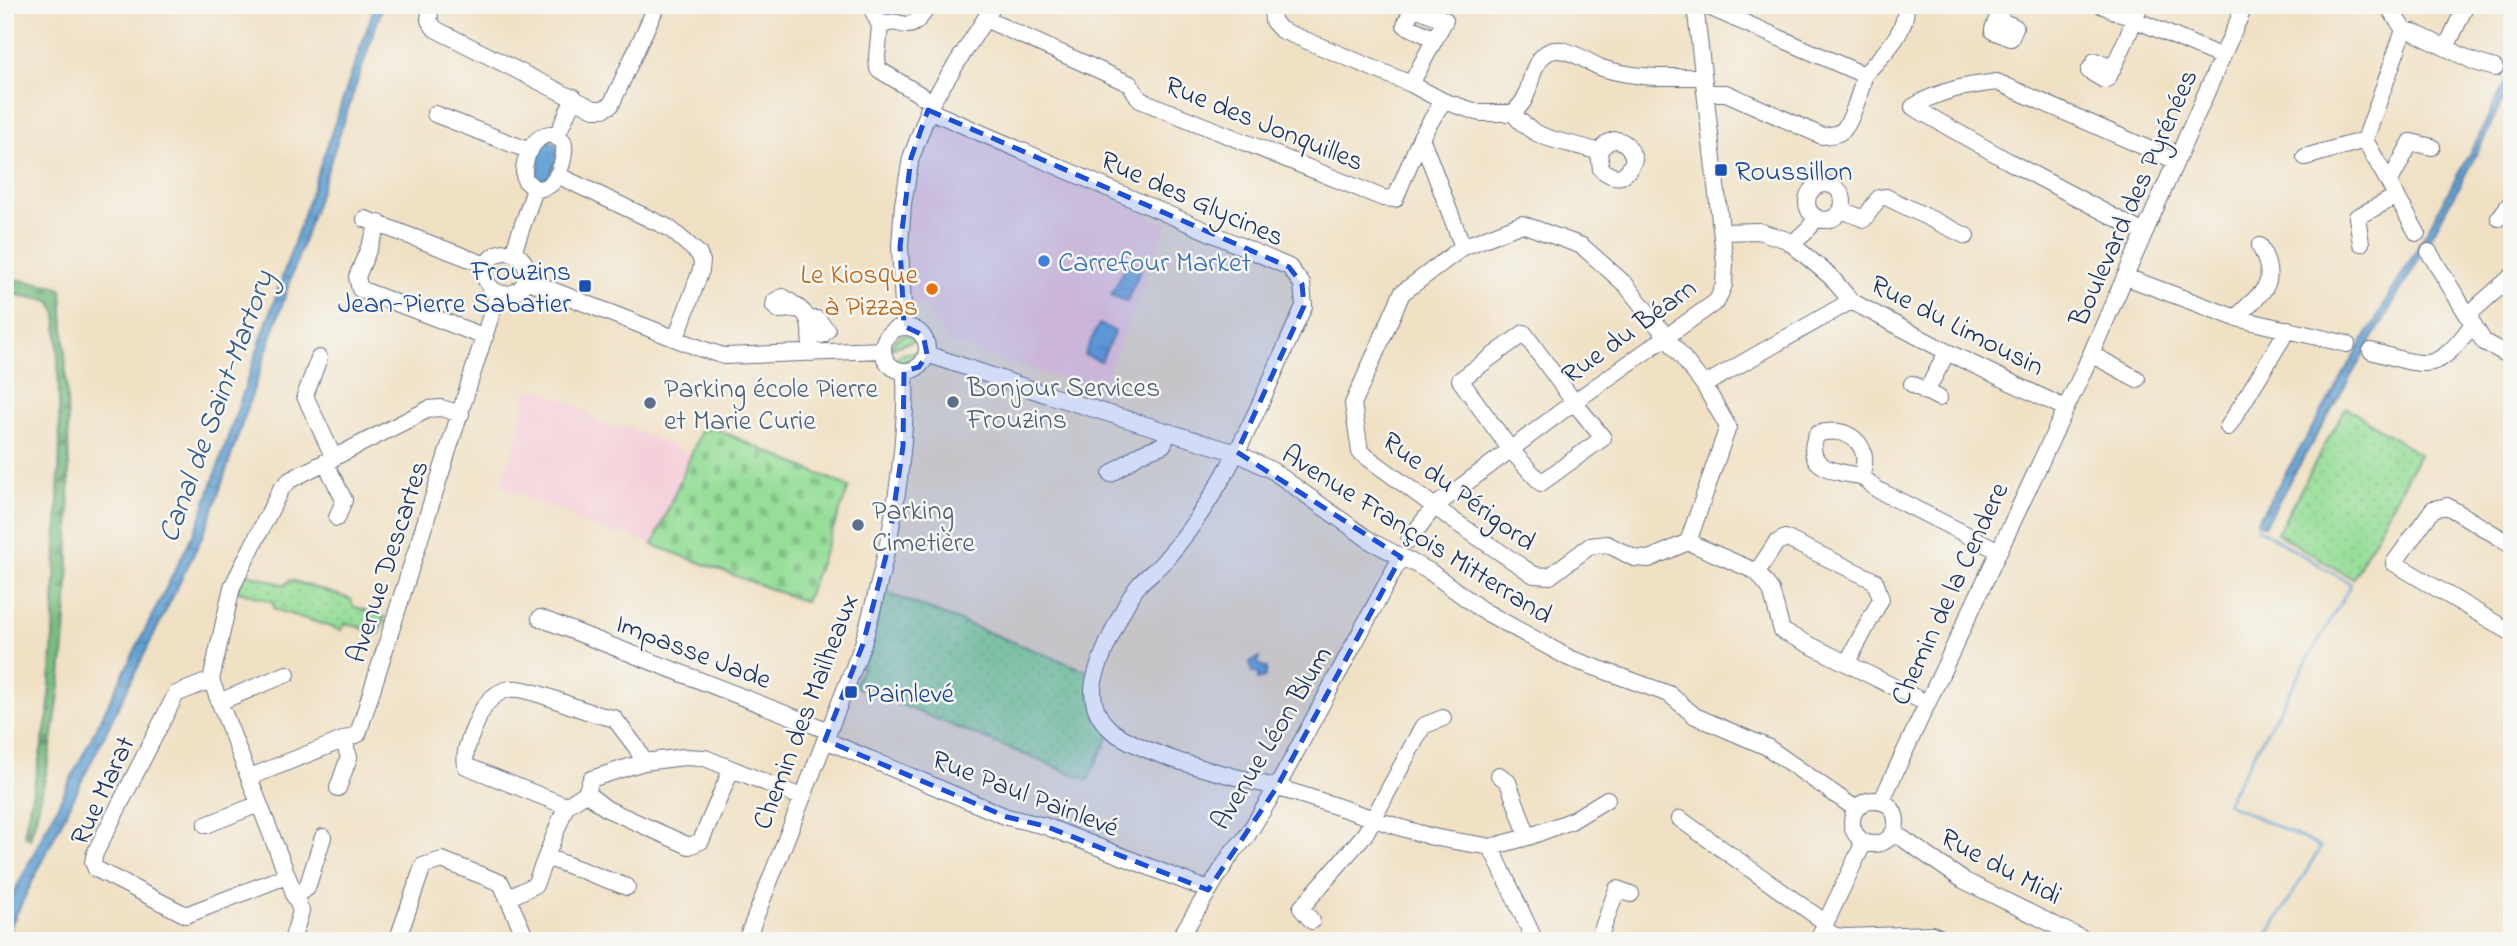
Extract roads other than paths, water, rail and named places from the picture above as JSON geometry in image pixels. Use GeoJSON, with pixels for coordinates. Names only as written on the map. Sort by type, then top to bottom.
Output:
{"type":"FeatureCollection","features":[{"type":"Feature","properties":{"kind":"street"},"geometry":{"type":"LineString","coordinates":[[431,5],[429,20],[435,29],[594,109],[603,109],[611,104],[657,5]]}},
{"type":"Feature","properties":{"kind":"street"},"geometry":{"type":"LineString","coordinates":[[870,5],[880,26],[892,23],[913,25],[919,21],[929,5]]}},
{"type":"Feature","properties":{"kind":"street"},"geometry":{"type":"LineString","coordinates":[[1272,5],[1273,21],[1281,30],[1411,84],[1443,101],[1480,113],[1513,113],[1523,102],[1543,56],[1553,50],[1565,50],[1600,67],[1635,77],[1705,85],[1822,136],[1835,135],[1844,130],[1862,88],[1864,75],[1896,39],[1907,15],[1906,5]]}},
{"type":"Feature","properties":{"kind":"street","name":"Rue du Béarn"},"geometry":{"type":"LineString","coordinates":[[1409,540],[1434,507],[1574,402],[1717,301],[1724,285],[1725,262],[1695,5]]}},
{"type":"Feature","properties":{"kind":"street"},"geometry":{"type":"LineString","coordinates":[[1704,5],[1864,75]]}},
{"type":"Feature","properties":{"kind":"street"},"geometry":{"type":"LineString","coordinates":[[2101,5],[2137,12],[2222,57]]}},
{"type":"Feature","properties":{"kind":"street","name":"Boulevard des Pyrénées"},"geometry":{"type":"LineString","coordinates":[[2065,408],[2126,277],[2245,5]]}},
{"type":"Feature","properties":{"kind":"street"},"geometry":{"type":"LineString","coordinates":[[2388,5],[2404,30],[2495,68]]}},
{"type":"Feature","properties":{"kind":"street"},"geometry":{"type":"LineString","coordinates":[[2446,48],[2466,5]]}},
{"type":"Feature","properties":{"kind":"street"},"geometry":{"type":"LineString","coordinates":[[904,326],[900,246],[903,204],[911,158],[930,106],[990,12]]}},
{"type":"Feature","properties":{"kind":"street","name":"Rue des Jonquilles"},"geometry":{"type":"LineString","coordinates":[[990,12],[1130,84],[1140,100],[1384,198],[1395,199],[1421,137]]}},
{"type":"Feature","properties":{"kind":"street"},"geometry":{"type":"LineString","coordinates":[[2113,68],[2137,12]]}},
{"type":"Feature","properties":{"kind":"street","name":"Rue des Glycines"},"geometry":{"type":"LineString","coordinates":[[880,26],[878,69],[930,106],[1289,267],[1302,284],[1304,306],[1237,453],[1214,494],[1165,561],[1139,585],[1117,620],[1096,673],[1093,694],[1100,719],[1117,734],[1145,747],[1218,773],[1277,787],[1429,836],[1491,847]]}},
{"type":"Feature","properties":{"kind":"street"},"geometry":{"type":"LineString","coordinates":[[2404,30],[2365,140],[2417,233]]}},
{"type":"Feature","properties":{"kind":"street"},"geometry":{"type":"LineString","coordinates":[[1411,84],[1435,39]]}},
{"type":"Feature","properties":{"kind":"street"},"geometry":{"type":"LineString","coordinates":[[2144,233],[1913,107],[1932,95],[1970,85],[1997,82],[2176,161]]}},
{"type":"Feature","properties":{"kind":"street"},"geometry":{"type":"LineString","coordinates":[[557,136],[574,97]]}},
{"type":"Feature","properties":{"kind":"street"},"geometry":{"type":"LineString","coordinates":[[1443,101],[1421,137],[1463,247]]}},
{"type":"Feature","properties":{"kind":"street"},"geometry":{"type":"LineString","coordinates":[[1513,113],[1522,125],[1558,143],[1583,146],[1599,152]]}},
{"type":"Feature","properties":{"kind":"street"},"geometry":{"type":"LineString","coordinates":[[435,114],[530,151]]}},
{"type":"Feature","properties":{"kind":"street"},"geometry":{"type":"LineString","coordinates":[[535,189],[525,180],[524,173],[530,151],[536,139],[542,135],[557,136]]}},
{"type":"Feature","properties":{"kind":"street"},"geometry":{"type":"LineString","coordinates":[[535,189],[548,187],[557,175],[565,147],[557,136]]}},
{"type":"Feature","properties":{"kind":"street"},"geometry":{"type":"LineString","coordinates":[[2305,157],[2365,140]]}},
{"type":"Feature","properties":{"kind":"street"},"geometry":{"type":"LineString","coordinates":[[2361,243],[2357,217],[2393,189],[2411,142],[2432,148]]}},
{"type":"Feature","properties":{"kind":"street"},"geometry":{"type":"LineString","coordinates":[[557,175],[669,228],[698,253],[702,270],[676,338]]}},
{"type":"Feature","properties":{"kind":"street"},"geometry":{"type":"LineString","coordinates":[[1828,184],[1838,188],[1843,197],[1842,210],[1833,219],[1822,220],[1816,217],[1810,212],[1807,201],[1810,192],[1818,185],[1828,184]]}},
{"type":"Feature","properties":{"kind":"street"},"geometry":{"type":"LineString","coordinates":[[513,253],[535,189]]}},
{"type":"Feature","properties":{"kind":"street"},"geometry":{"type":"LineString","coordinates":[[1842,210],[1864,219],[1879,198],[1886,197],[1966,236]]}},
{"type":"Feature","properties":{"kind":"street"},"geometry":{"type":"LineString","coordinates":[[2499,218],[2512,201]]}},
{"type":"Feature","properties":{"kind":"street"},"geometry":{"type":"LineString","coordinates":[[1792,244],[1810,227],[1816,217]]}},
{"type":"Feature","properties":{"kind":"street"},"geometry":{"type":"LineString","coordinates":[[485,337],[360,289],[356,277],[372,221],[486,265]]}},
{"type":"Feature","properties":{"kind":"street","name":"Rue du Périgord"},"geometry":{"type":"LineString","coordinates":[[1522,224],[1582,246],[1626,285],[1667,338],[1704,385],[1728,427],[1688,542],[1649,559],[1634,558],[1607,544],[1590,546],[1550,576],[1534,575],[1434,507],[1360,452],[1353,404],[1402,293],[1463,247],[1522,224]]}},
{"type":"Feature","properties":{"kind":"street","name":"Rue du Limousin"},"geometry":{"type":"LineString","coordinates":[[1722,232],[1758,231],[1787,240],[1832,277],[1851,300],[1947,352],[2065,408]]}},
{"type":"Feature","properties":{"kind":"street"},"geometry":{"type":"LineString","coordinates":[[2236,318],[2267,286],[2269,265],[2260,246]]}},
{"type":"Feature","properties":{"kind":"street"},"geometry":{"type":"LineString","coordinates":[[2428,252],[2484,342],[2512,356]]}},
{"type":"Feature","properties":{"kind":"street"},"geometry":{"type":"LineString","coordinates":[[513,253],[525,264],[526,281],[517,291],[498,293],[485,278],[486,265],[497,254],[513,253]]}},
{"type":"Feature","properties":{"kind":"street"},"geometry":{"type":"LineString","coordinates":[[2371,351],[2424,365],[2438,360],[2456,347],[2470,320],[2512,276]]}},
{"type":"Feature","properties":{"kind":"street"},"geometry":{"type":"LineString","coordinates":[[2126,277],[2236,318],[2347,344]]}},
{"type":"Feature","properties":{"kind":"street"},"geometry":{"type":"LineString","coordinates":[[526,281],[724,356],[883,350]]}},
{"type":"Feature","properties":{"kind":"street","name":"Avenue Descartes"},"geometry":{"type":"LineString","coordinates":[[250,777],[358,734],[498,293]]}},
{"type":"Feature","properties":{"kind":"street"},"geometry":{"type":"LineString","coordinates":[[1704,385],[1851,300]]}},
{"type":"Feature","properties":{"kind":"street"},"geometry":{"type":"LineString","coordinates":[[807,321],[811,353]]}},
{"type":"Feature","properties":{"kind":"street"},"geometry":{"type":"LineString","coordinates":[[904,326],[923,335],[928,348],[919,367],[904,371],[888,363],[883,350],[888,334],[904,326]]}},
{"type":"Feature","properties":{"kind":"street"},"geometry":{"type":"LineString","coordinates":[[2228,427],[2288,329]]}},
{"type":"Feature","properties":{"kind":"street"},"geometry":{"type":"LineString","coordinates":[[1524,333],[1603,438],[1541,483],[1510,449],[1460,380],[1524,333]]}},
{"type":"Feature","properties":{"kind":"street"},"geometry":{"type":"LineString","coordinates":[[1926,391],[1947,352]]}},
{"type":"Feature","properties":{"kind":"street","name":"Avenue François Mitterrand"},"geometry":{"type":"LineString","coordinates":[[927,354],[1045,394],[1237,453],[1273,471],[1372,542],[1429,571],[1482,610],[1569,658],[1668,694],[1695,716],[1767,747],[1856,809]]}},
{"type":"Feature","properties":{"kind":"street"},"geometry":{"type":"LineString","coordinates":[[2091,354],[2137,379]]}},
{"type":"Feature","properties":{"kind":"street"},"geometry":{"type":"LineString","coordinates":[[319,358],[305,396],[344,500],[337,518]]}},
{"type":"Feature","properties":{"kind":"street","name":"Chemin des Mailheaux"},"geometry":{"type":"LineString","coordinates":[[746,941],[863,644],[888,548],[903,446],[904,371]]}},
{"type":"Feature","properties":{"kind":"street"},"geometry":{"type":"LineString","coordinates":[[292,941],[301,911],[211,680],[232,587],[281,489],[290,480],[429,409],[441,408],[461,414]]}},
{"type":"Feature","properties":{"kind":"street","name":"Chemin de la Cendere"},"geometry":{"type":"LineString","coordinates":[[1881,802],[2065,408]]}},
{"type":"Feature","properties":{"kind":"street"},"geometry":{"type":"LineString","coordinates":[[1111,474],[1141,453],[1163,445],[1169,432]]}},
{"type":"Feature","properties":{"kind":"street"},"geometry":{"type":"LineString","coordinates":[[1861,477],[1878,491],[1997,550]]}},
{"type":"Feature","properties":{"kind":"street"},"geometry":{"type":"LineString","coordinates":[[2512,545],[2447,506],[2433,509],[2394,563],[2512,633]]}},
{"type":"Feature","properties":{"kind":"street"},"geometry":{"type":"LineString","coordinates":[[1757,572],[1776,543],[1785,538],[1875,580],[1881,599],[1847,663]]}},
{"type":"Feature","properties":{"kind":"street"},"geometry":{"type":"LineString","coordinates":[[1688,542],[1757,572],[1771,590],[1782,631],[1926,704]]}},
{"type":"Feature","properties":{"kind":"street","name":"Avenue Léon Blum"},"geometry":{"type":"LineString","coordinates":[[1178,941],[1208,890],[1277,787],[1401,557]]}},
{"type":"Feature","properties":{"kind":"street","name":"Impasse Jade"},"geometry":{"type":"LineString","coordinates":[[540,618],[827,735]]}},
{"type":"Feature","properties":{"kind":"street"},"geometry":{"type":"LineString","coordinates":[[219,702],[287,674]]}},
{"type":"Feature","properties":{"kind":"street","name":"Rue Marat"},"geometry":{"type":"LineString","coordinates":[[211,680],[176,694],[95,853],[93,862],[96,869],[186,915],[286,876]]}},
{"type":"Feature","properties":{"kind":"street"},"geometry":{"type":"LineString","coordinates":[[566,806],[466,766],[464,756],[483,705],[495,696],[510,689],[528,691],[596,716],[614,718],[644,762]]}},
{"type":"Feature","properties":{"kind":"street"},"geometry":{"type":"LineString","coordinates":[[1312,921],[1301,908],[1366,834],[1423,726],[1443,718]]}},
{"type":"Feature","properties":{"kind":"street","name":"Rue Paul Painlevé"},"geometry":{"type":"LineString","coordinates":[[827,735],[1007,817],[1045,826],[1208,890]]}},
{"type":"Feature","properties":{"kind":"street"},"geometry":{"type":"LineString","coordinates":[[338,788],[349,757],[343,740]]}},
{"type":"Feature","properties":{"kind":"street"},"geometry":{"type":"LineString","coordinates":[[508,898],[535,885],[566,806],[586,793],[592,779],[644,762],[684,757],[705,758],[801,797]]}},
{"type":"Feature","properties":{"kind":"street"},"geometry":{"type":"LineString","coordinates":[[586,793],[607,809],[689,846],[701,841],[731,770]]}},
{"type":"Feature","properties":{"kind":"street"},"geometry":{"type":"LineString","coordinates":[[1499,775],[1508,782],[1528,837]]}},
{"type":"Feature","properties":{"kind":"street"},"geometry":{"type":"LineString","coordinates":[[1535,941],[1491,847],[1571,821],[1607,799]]}},
{"type":"Feature","properties":{"kind":"street"},"geometry":{"type":"LineString","coordinates":[[1868,801],[1881,802],[1895,815],[1892,835],[1880,844],[1864,842],[1856,835],[1852,825],[1856,809],[1868,801]]}},
{"type":"Feature","properties":{"kind":"street"},"geometry":{"type":"LineString","coordinates":[[206,825],[259,804]]}},
{"type":"Feature","properties":{"kind":"street"},"geometry":{"type":"LineString","coordinates":[[1680,819],[1822,931],[1846,937],[1932,934],[1948,941]]}},
{"type":"Feature","properties":{"kind":"street","name":"Rue du Midi"},"geometry":{"type":"LineString","coordinates":[[1892,835],[1902,838],[1963,880],[2087,941]]}},
{"type":"Feature","properties":{"kind":"street"},"geometry":{"type":"LineString","coordinates":[[294,896],[307,888],[323,837]]}},
{"type":"Feature","properties":{"kind":"street"},"geometry":{"type":"LineString","coordinates":[[1822,931],[1864,842]]}},
{"type":"Feature","properties":{"kind":"street"},"geometry":{"type":"LineString","coordinates":[[546,858],[627,887]]}},
{"type":"Feature","properties":{"kind":"street"},"geometry":{"type":"LineString","coordinates":[[397,941],[423,866],[442,860],[501,883],[527,941]]}},
{"type":"Feature","properties":{"kind":"street"},"geometry":{"type":"LineString","coordinates":[[1598,941],[1617,889],[1631,894]]}},
{"type":"Feature","properties":{"kind":"water"},"geometry":{"type":"Polygon","coordinates":[[[375,5],[383,5],[213,510],[5,937],[5,911],[199,522],[375,5]]]}},
{"type":"Feature","properties":{"kind":"water"},"geometry":{"type":"Polygon","coordinates":[[[2512,67],[2512,81],[2479,149],[2424,250],[2264,526],[2257,522],[2414,254],[2478,138],[2512,67]]]}},
{"type":"Feature","properties":{"kind":"water"},"geometry":{"type":"Polygon","coordinates":[[[547,140],[556,143],[555,163],[548,177],[537,181],[531,178],[533,163],[547,140]]]}},
{"type":"Feature","properties":{"kind":"water"},"geometry":{"type":"Polygon","coordinates":[[[1128,261],[1142,266],[1127,302],[1111,295],[1128,261]]]}},
{"type":"Feature","properties":{"kind":"water"},"geometry":{"type":"Polygon","coordinates":[[[1099,324],[1115,331],[1101,361],[1084,355],[1099,324]]]}},
{"type":"Feature","properties":{"kind":"water"},"geometry":{"type":"Polygon","coordinates":[[[1259,657],[1258,664],[1267,668],[1265,677],[1258,680],[1258,674],[1252,672],[1250,662],[1259,657]]]}},
{"type":"Feature","properties":{"kind":"waterway"},"geometry":{"type":"LineString","coordinates":[[2261,521],[2257,528],[2351,584],[2226,803],[2321,847],[2264,941]]}},
{"type":"Feature","properties":{"kind":"place","name":"Roussillon"},"geometry":{"type":"Point","coordinates":[1721,170]}},
{"type":"Feature","properties":{"kind":"place","name":"Carrefour Market"},"geometry":{"type":"Point","coordinates":[1044,261]}},
{"type":"Feature","properties":{"kind":"place","name":"Frouzins Jean-Pierre Sabatier"},"geometry":{"type":"Point","coordinates":[585,286]}},
{"type":"Feature","properties":{"kind":"place","name":"Le Kiosque à Pizzas"},"geometry":{"type":"Point","coordinates":[932,289]}},
{"type":"Feature","properties":{"kind":"place","name":"Bonjour Services Frouzins"},"geometry":{"type":"Point","coordinates":[953,402]}},
{"type":"Feature","properties":{"kind":"place","name":"Parking école Pierre et Marie Curie"},"geometry":{"type":"Point","coordinates":[650,403]}},
{"type":"Feature","properties":{"kind":"place","name":"Parking Cimetière"},"geometry":{"type":"Point","coordinates":[858,525]}},
{"type":"Feature","properties":{"kind":"place","name":"Painlevé"},"geometry":{"type":"Point","coordinates":[851,692]}},
{"type":"Feature","properties":{"kind":"water label","name":"Canal de Saint-Martory"},"geometry":{"type":"Point","coordinates":[215,406]}}]}
